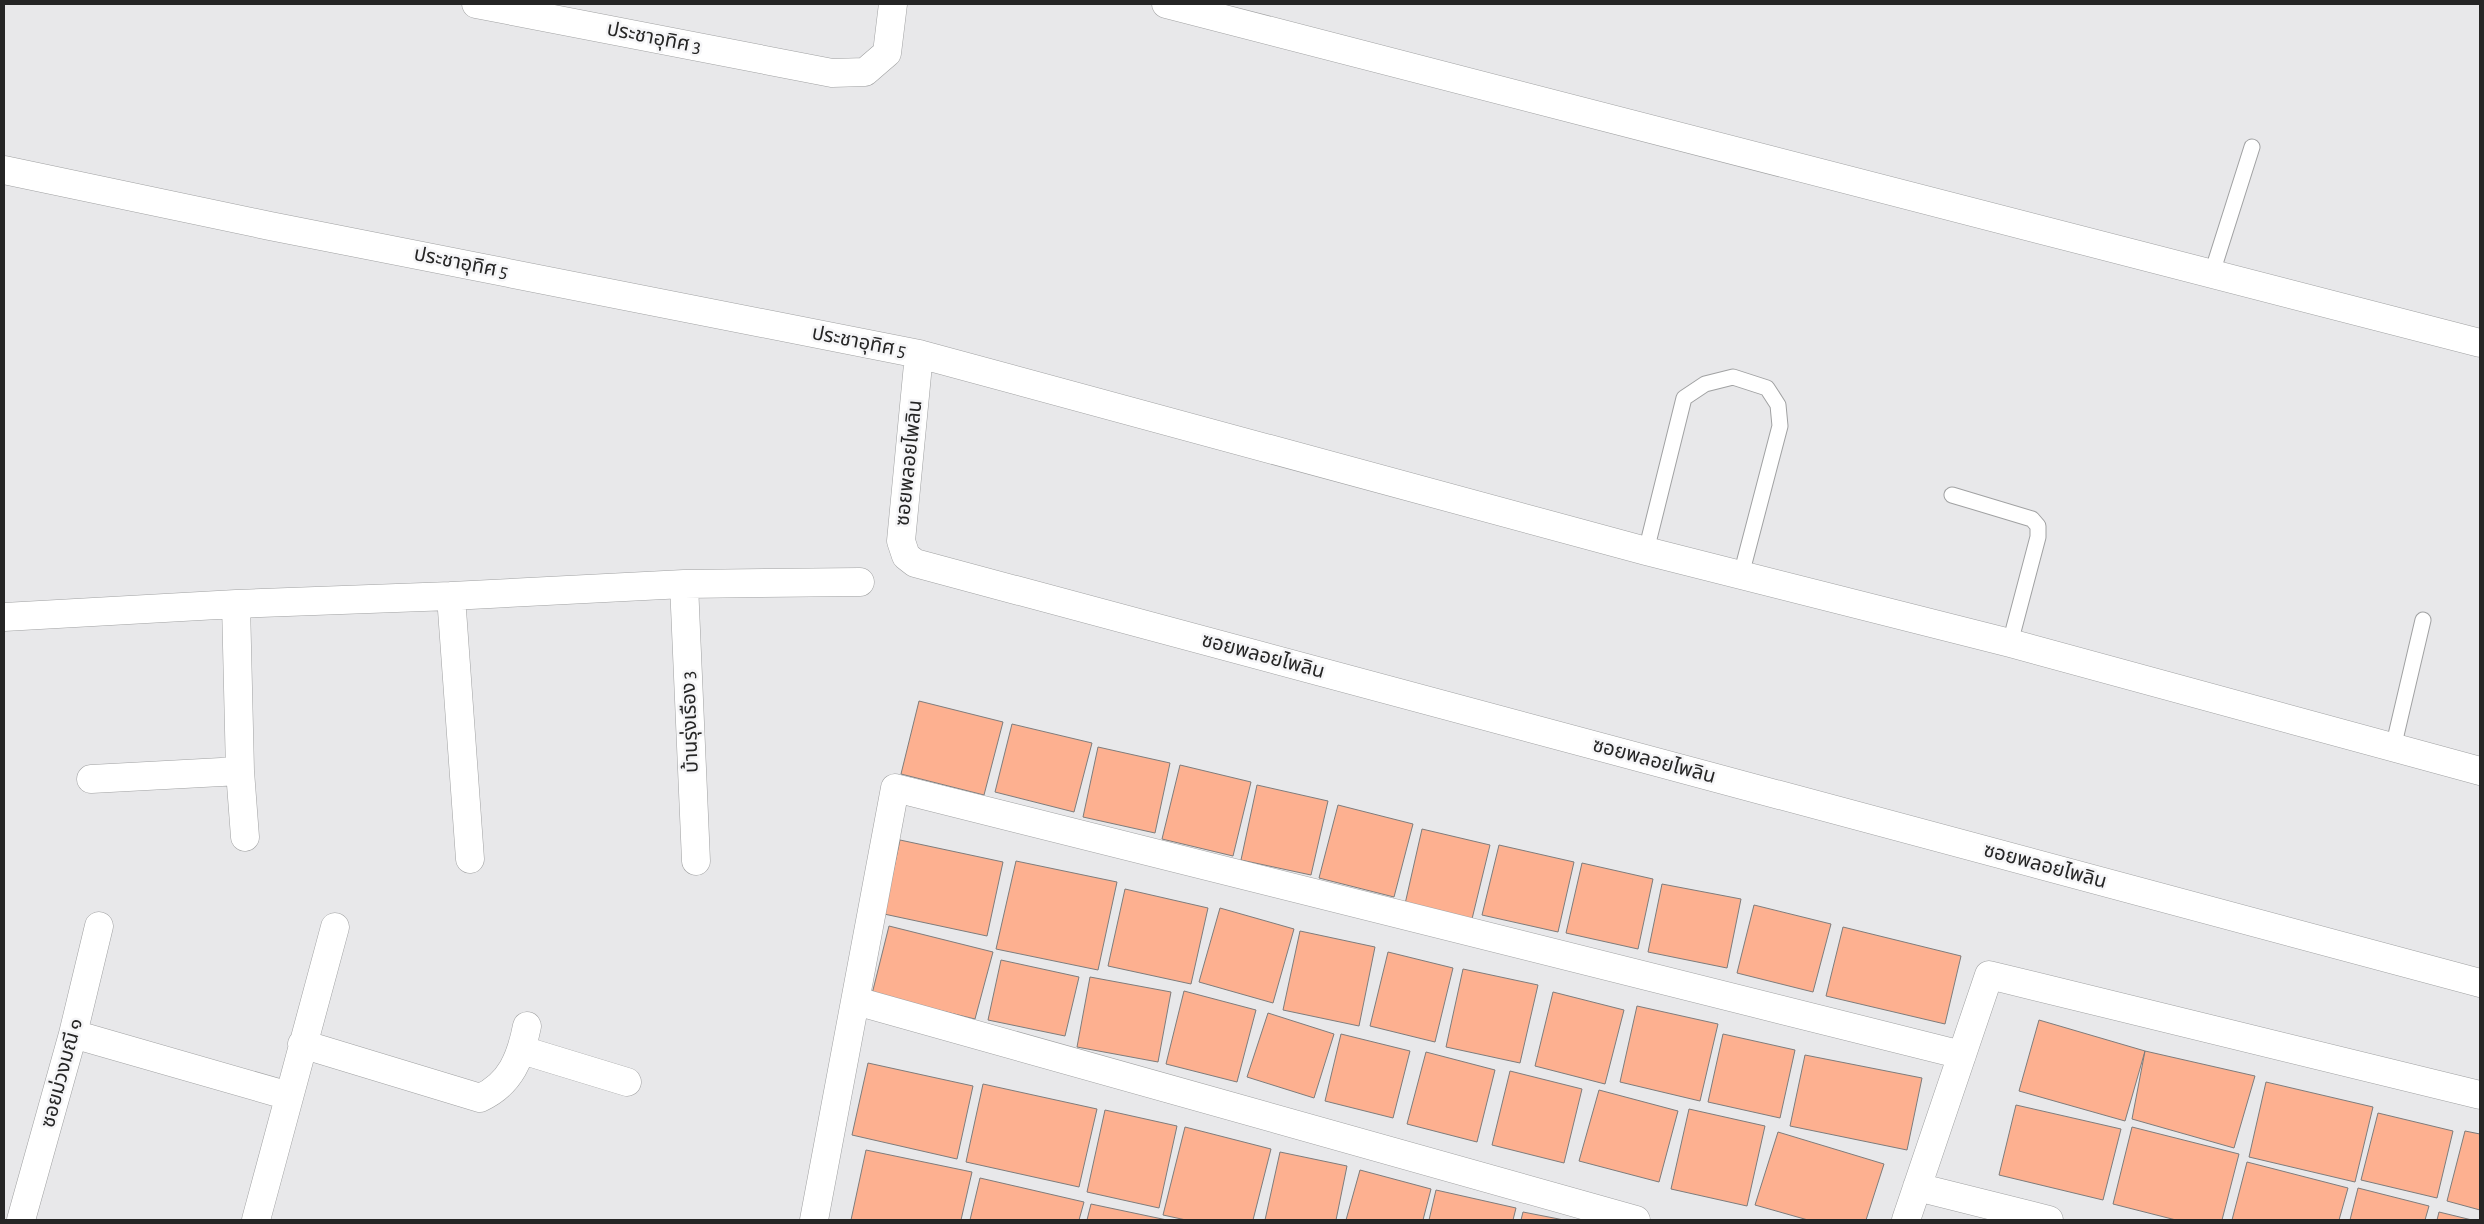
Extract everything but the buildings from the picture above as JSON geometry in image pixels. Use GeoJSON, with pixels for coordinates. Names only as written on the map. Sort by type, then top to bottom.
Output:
{"type":"FeatureCollection","features":[{"type":"Feature","properties":{"kind":"street","name":"ประชาอุทิศ 3"},"geometry":{"type":"LineString","coordinates":[[476,4],[832,73],[864,72],[887,53],[893,4]]}},
{"type":"Feature","properties":{"kind":"street"},"geometry":{"type":"LineString","coordinates":[[1166,4],[2480,343]]}},
{"type":"Feature","properties":{"kind":"street","name":"ประชาอุทิศ 5"},"geometry":{"type":"LineString","coordinates":[[4,170],[270,226],[919,354]]}},
{"type":"Feature","properties":{"kind":"street"},"geometry":{"type":"LineString","coordinates":[[919,354],[1646,551],[2010,643],[2480,771]]}},
{"type":"Feature","properties":{"kind":"street","name":"ซอยพลอยไพลิน"},"geometry":{"type":"LineString","coordinates":[[919,354],[901,541],[906,556],[915,562],[2480,983]]}},
{"type":"Feature","properties":{"kind":"street"},"geometry":{"type":"LineString","coordinates":[[4,617],[236,604],[452,596],[684,584],[860,582]]}},
{"type":"Feature","properties":{"kind":"street","name":"บ้านรุ่งเรือง 3"},"geometry":{"type":"LineString","coordinates":[[684,584],[696,861]]}},
{"type":"Feature","properties":{"kind":"street"},"geometry":{"type":"LineString","coordinates":[[452,596],[470,859]]}},
{"type":"Feature","properties":{"kind":"street"},"geometry":{"type":"LineString","coordinates":[[236,604],[240,771],[245,837]]}},
{"type":"Feature","properties":{"kind":"street"},"geometry":{"type":"LineString","coordinates":[[91,779],[240,771]]}},
{"type":"Feature","properties":{"kind":"street"},"geometry":{"type":"LineString","coordinates":[[814,1220],[895,788],[1962,1055]]}},
{"type":"Feature","properties":{"kind":"street","name":"ซอยม่วงมณี ๑"},"geometry":{"type":"LineString","coordinates":[[21,1220],[73,1034],[99,926]]}},
{"type":"Feature","properties":{"kind":"street"},"geometry":{"type":"LineString","coordinates":[[256,1220],[334,927]]}},
{"type":"Feature","properties":{"kind":"street"},"geometry":{"type":"LineString","coordinates":[[1906,1220],[1989,975],[2480,1095]]}},
{"type":"Feature","properties":{"kind":"street"},"geometry":{"type":"LineString","coordinates":[[856,1001],[1636,1220]]}},
{"type":"Feature","properties":{"kind":"street"},"geometry":{"type":"LineString","coordinates":[[73,1034],[289,1096]]}},
{"type":"Feature","properties":{"kind":"street"},"geometry":{"type":"LineString","coordinates":[[302,1044],[480,1098],[496,1091],[509,1076],[525,1038],[627,1082]]}},
{"type":"Feature","properties":{"kind":"street"},"geometry":{"type":"LineString","coordinates":[[1917,1187],[2050,1220]]}},
{"type":"Feature","properties":{"kind":"lane"},"geometry":{"type":"LineString","coordinates":[[2212,273],[2252,147]]}},
{"type":"Feature","properties":{"kind":"lane"},"geometry":{"type":"LineString","coordinates":[[1646,551],[1684,398],[1705,384],[1733,377],[1767,388],[1778,405],[1780,426],[1741,575]]}},
{"type":"Feature","properties":{"kind":"lane"},"geometry":{"type":"LineString","coordinates":[[1952,495],[2032,519],[2038,526],[2038,537],[2010,643]]}},
{"type":"Feature","properties":{"kind":"lane"},"geometry":{"type":"LineString","coordinates":[[2393,748],[2423,620]]}}]}
